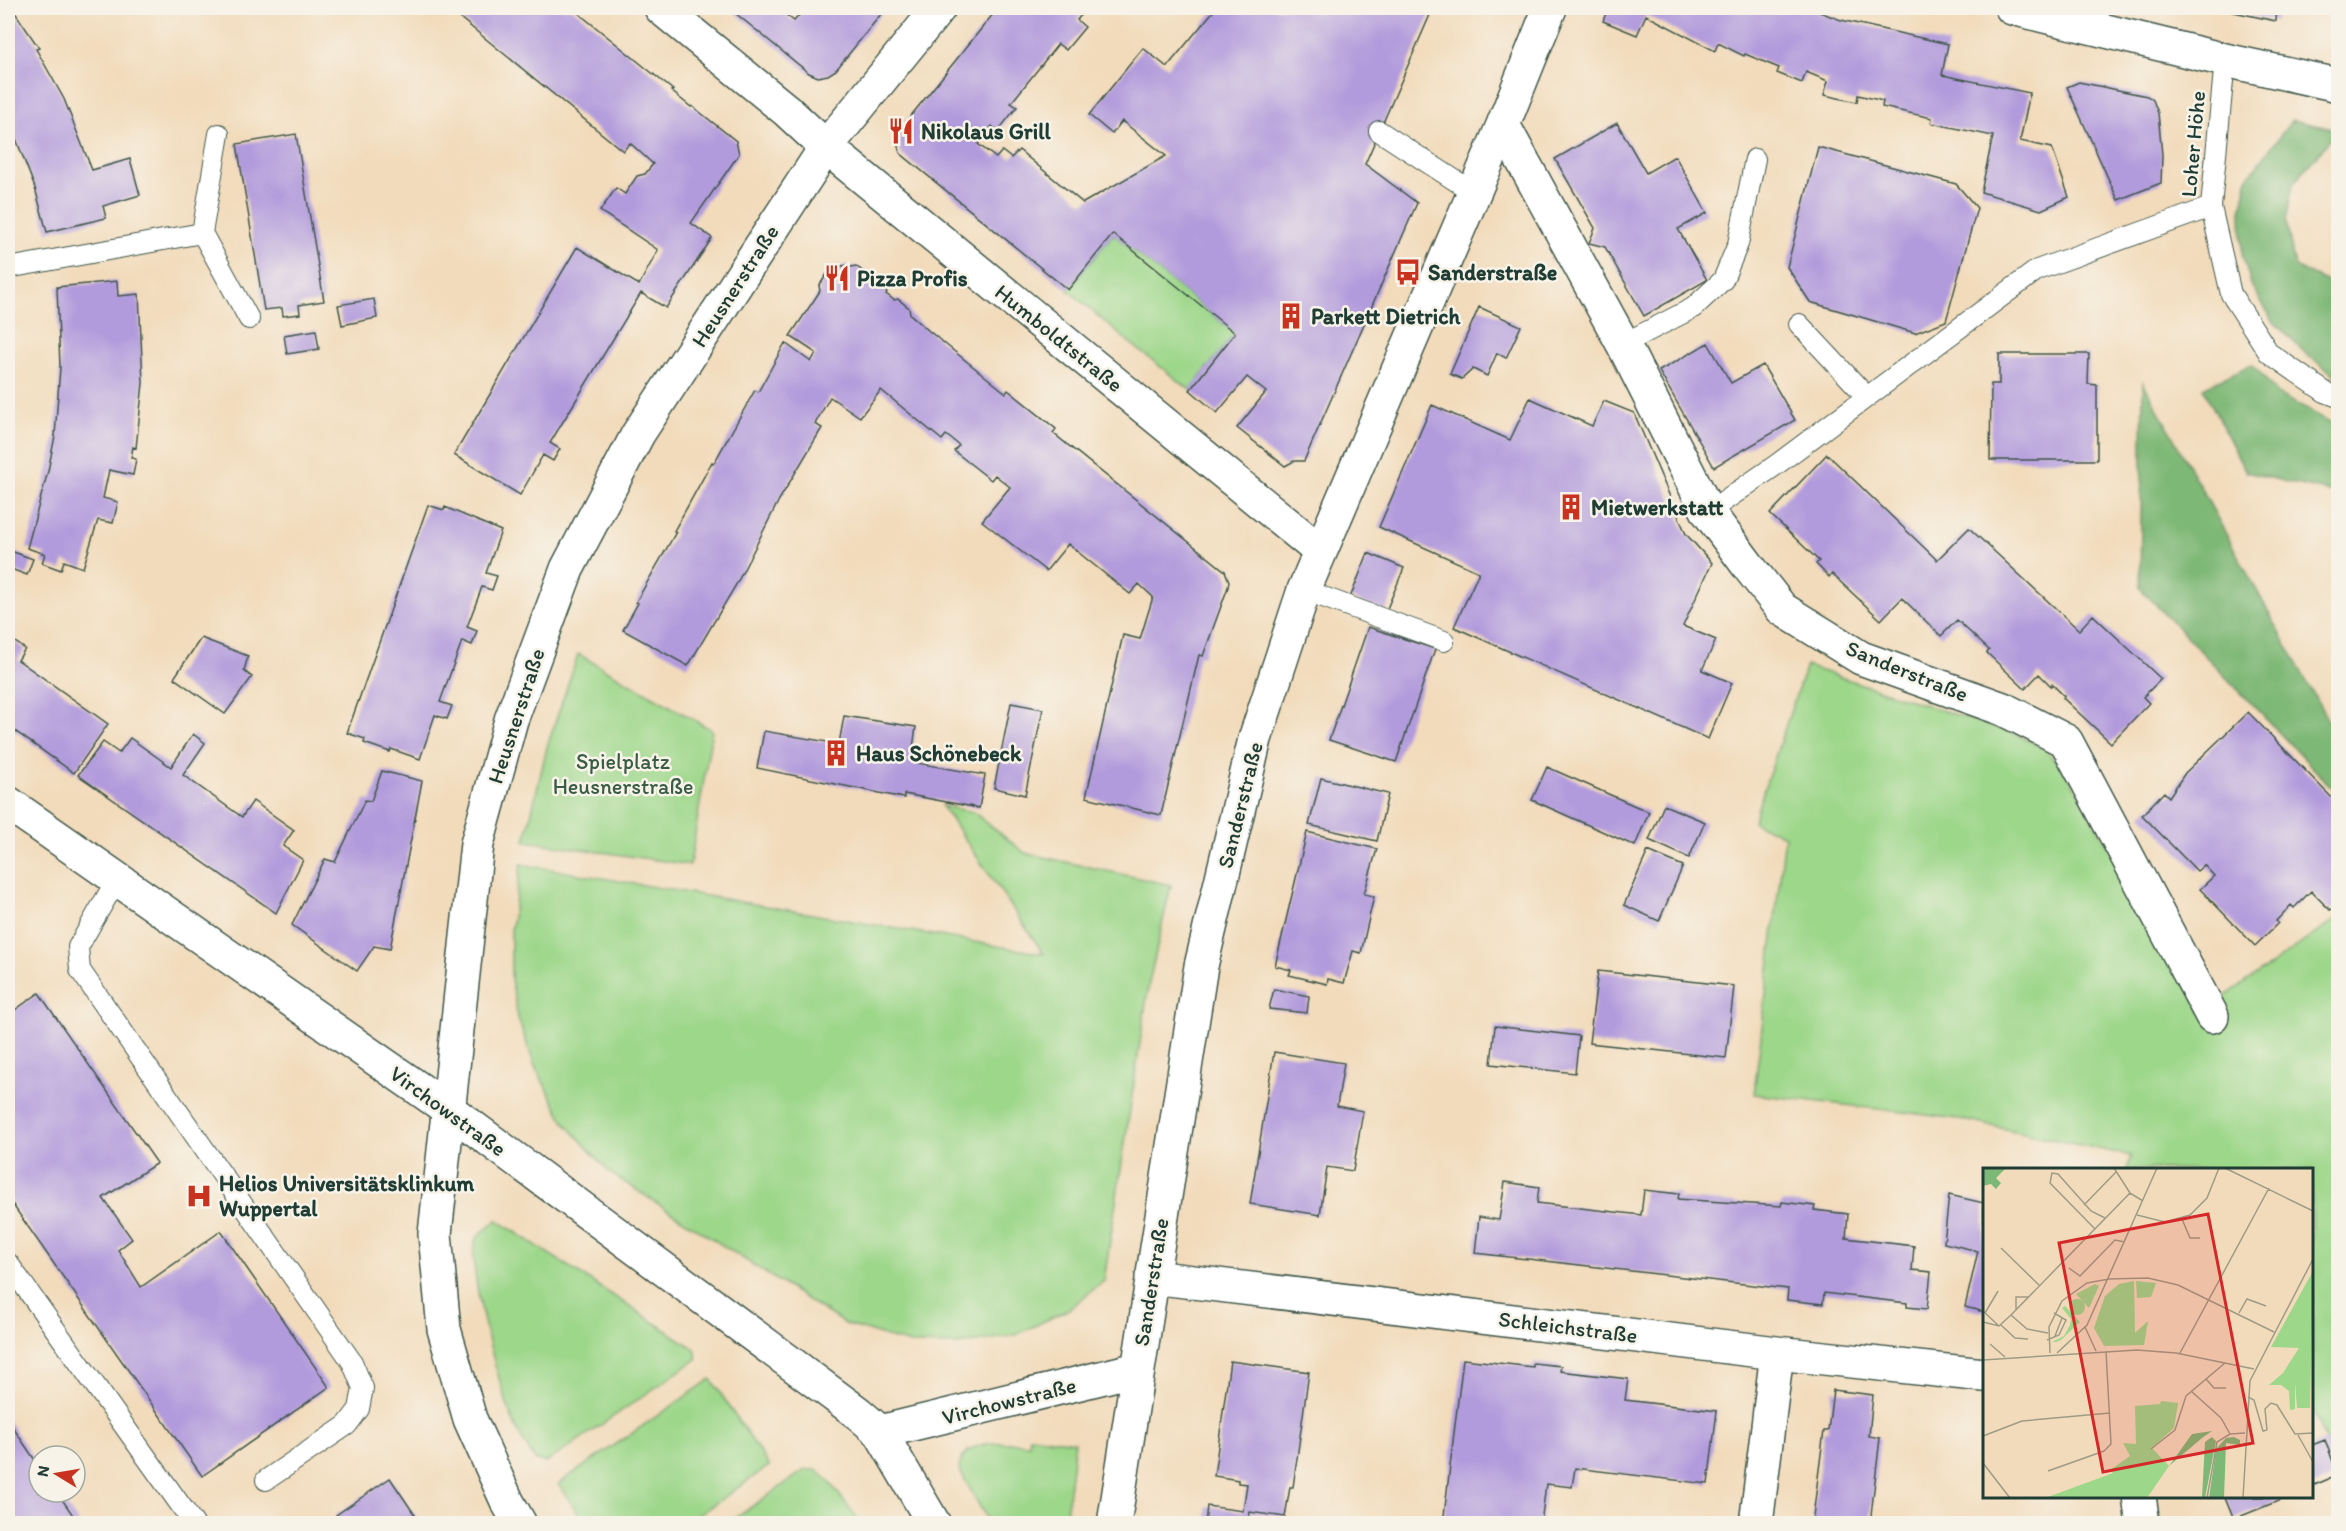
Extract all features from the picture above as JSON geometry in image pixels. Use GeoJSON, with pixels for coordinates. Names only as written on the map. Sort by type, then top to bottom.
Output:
{"type":"FeatureCollection","features":[{"type":"Feature","properties":{"kind":"street","name":"Humboldtstraße"},"geometry":{"type":"LineString","coordinates":[[661,8],[786,110],[826,147],[1320,551]]}},
{"type":"Feature","properties":{"kind":"street","name":"Heusnerstraße"},"geometry":{"type":"LineString","coordinates":[[520,1524],[507,1502],[470,1419],[444,1329],[435,1234],[477,844],[511,720],[567,569],[638,434],[826,147],[939,8]]}},
{"type":"Feature","properties":{"kind":"street","name":"Sanderstraße"},"geometry":{"type":"LineString","coordinates":[[1114,1524],[1201,966],[1255,739],[1304,590],[1503,125],[1550,8]]}},
{"type":"Feature","properties":{"kind":"street"},"geometry":{"type":"LineString","coordinates":[[2012,8],[2338,85]]}},
{"type":"Feature","properties":{"kind":"street","name":"Sanderstraße"},"geometry":{"type":"LineString","coordinates":[[1503,125],[1623,344],[1708,512],[1782,609],[1861,658],[2002,709],[2066,741],[2212,1016]]}},
{"type":"Feature","properties":{"kind":"street","name":"Virchowstraße"},"geometry":{"type":"LineString","coordinates":[[8,802],[448,1109],[849,1406],[880,1432],[934,1524]]}},
{"type":"Feature","properties":{"kind":"street","name":"Schleichstraße"},"geometry":{"type":"LineString","coordinates":[[1152,1277],[1777,1353],[1983,1375]]}},
{"type":"Feature","properties":{"kind":"street"},"geometry":{"type":"LineString","coordinates":[[1756,1524],[1777,1353]]}},
{"type":"Feature","properties":{"kind":"street","name":"Virchowstraße"},"geometry":{"type":"LineString","coordinates":[[880,1432],[1137,1370]]}},
{"type":"Feature","properties":{"kind":"street"},"geometry":{"type":"LineString","coordinates":[[2139,1498],[2143,1524]]}},
{"type":"Feature","properties":{"kind":"lane","name":"Loher Höhe"},"geometry":{"type":"LineString","coordinates":[[2225,60],[2211,207],[2231,294],[2269,353],[2325,392],[2338,397]]}},
{"type":"Feature","properties":{"kind":"lane"},"geometry":{"type":"LineString","coordinates":[[1379,131],[1473,192]]}},
{"type":"Feature","properties":{"kind":"lane"},"geometry":{"type":"LineString","coordinates":[[219,134],[201,233],[249,319]]}},
{"type":"Feature","properties":{"kind":"lane"},"geometry":{"type":"LineString","coordinates":[[1623,344],[1693,308],[1723,280],[1738,244],[1755,159]]}},
{"type":"Feature","properties":{"kind":"lane"},"geometry":{"type":"LineString","coordinates":[[1708,512],[2037,270],[2211,207]]}},
{"type":"Feature","properties":{"kind":"lane"},"geometry":{"type":"LineString","coordinates":[[8,268],[201,233]]}},
{"type":"Feature","properties":{"kind":"lane"},"geometry":{"type":"LineString","coordinates":[[1799,324],[1867,397]]}},
{"type":"Feature","properties":{"kind":"lane"},"geometry":{"type":"LineString","coordinates":[[1304,590],[1444,641]]}},
{"type":"Feature","properties":{"kind":"lane"},"geometry":{"type":"LineString","coordinates":[[117,879],[78,947],[80,970],[352,1362],[363,1388],[359,1409],[347,1425],[266,1480]]}},
{"type":"Feature","properties":{"kind":"lane"},"geometry":{"type":"LineString","coordinates":[[8,1263],[194,1524]]}},
{"type":"Feature","properties":{"kind":"green space"},"geometry":{"type":"Polygon","coordinates":[[[2292,120],[2338,130],[2293,184],[2286,221],[2295,267],[2338,287],[2338,377],[2307,355],[2273,321],[2251,285],[2242,253],[2241,211],[2248,177],[2292,120]]]}},
{"type":"Feature","properties":{"kind":"green space"},"geometry":{"type":"Polygon","coordinates":[[[1113,234],[1235,333],[1190,390],[1120,335],[1068,290],[1113,234]]]}},
{"type":"Feature","properties":{"kind":"green space"},"geometry":{"type":"Polygon","coordinates":[[[2252,364],[2279,395],[2338,426],[2338,494],[2246,472],[2203,388],[2252,364]]]}},
{"type":"Feature","properties":{"kind":"green space"},"geometry":{"type":"Polygon","coordinates":[[[2143,382],[2338,739],[2338,794],[2140,588],[2143,382]]]}},
{"type":"Feature","properties":{"kind":"green space","name":"Spielplatz Heusnerstraße"},"geometry":{"type":"Polygon","coordinates":[[[578,654],[712,730],[690,865],[525,841],[547,747],[578,654]]]}},
{"type":"Feature","properties":{"kind":"green space"},"geometry":{"type":"Polygon","coordinates":[[[1806,666],[2015,734],[2044,748],[2068,775],[2202,1012],[2338,918],[2338,1454],[2332,1456],[2313,1410],[2313,1168],[2127,1168],[2131,1156],[1959,1119],[1754,1094],[1785,836],[1753,822],[1806,666]]]}},
{"type":"Feature","properties":{"kind":"green space"},"geometry":{"type":"Polygon","coordinates":[[[942,806],[973,812],[1025,853],[1171,885],[1149,983],[1104,1281],[1067,1310],[1016,1335],[958,1345],[910,1344],[845,1324],[610,1173],[565,1123],[535,1067],[518,1018],[511,979],[511,930],[521,864],[1044,954],[942,806]]]}},
{"type":"Feature","properties":{"kind":"green space"},"geometry":{"type":"Polygon","coordinates":[[[497,1220],[695,1349],[697,1359],[547,1462],[536,1461],[517,1430],[487,1336],[476,1280],[475,1242],[481,1233],[497,1220]]]}},
{"type":"Feature","properties":{"kind":"green space"},"geometry":{"type":"Polygon","coordinates":[[[711,1379],[769,1466],[687,1523],[585,1523],[558,1484],[711,1379]]]}},
{"type":"Feature","properties":{"kind":"green space"},"geometry":{"type":"Polygon","coordinates":[[[1030,1436],[1075,1442],[1065,1523],[989,1523],[959,1469],[962,1458],[977,1446],[997,1443],[1029,1444],[1030,1436]]]}},
{"type":"Feature","properties":{"kind":"green space"},"geometry":{"type":"Polygon","coordinates":[[[805,1470],[816,1470],[827,1479],[861,1523],[728,1523],[805,1470]]]}},
{"type":"Feature","properties":{"kind":"building"},"geometry":{"type":"Polygon","coordinates":[[[8,8],[12,8],[39,48],[36,49],[64,99],[92,170],[130,159],[140,195],[103,206],[106,218],[47,232],[35,188],[8,118],[8,8]]]}},
{"type":"Feature","properties":{"kind":"building"},"geometry":{"type":"Polygon","coordinates":[[[448,8],[572,8],[673,90],[671,91],[736,141],[739,154],[691,223],[712,238],[666,308],[641,293],[550,443],[560,449],[553,461],[543,455],[520,495],[454,455],[577,247],[639,285],[658,250],[600,211],[616,188],[625,194],[637,176],[645,174],[653,164],[630,143],[623,151],[448,8]]]}},
{"type":"Feature","properties":{"kind":"building"},"geometry":{"type":"Polygon","coordinates":[[[729,8],[777,8],[794,21],[806,8],[886,8],[836,70],[818,77],[809,73],[729,8]]]}},
{"type":"Feature","properties":{"kind":"building"},"geometry":{"type":"Polygon","coordinates":[[[998,8],[1087,8],[1077,20],[1085,27],[1066,50],[1058,44],[1011,103],[1017,107],[998,131],[992,126],[978,144],[996,158],[1002,151],[1011,158],[1019,150],[1083,203],[1166,156],[1122,121],[1112,134],[1089,115],[1143,48],[1167,67],[1216,8],[1433,8],[1365,164],[1417,203],[1304,461],[1294,461],[1285,466],[1237,428],[1266,392],[1247,377],[1217,413],[1190,390],[1235,333],[1113,234],[1068,290],[900,153],[897,133],[998,8]]]}},
{"type":"Feature","properties":{"kind":"building"},"geometry":{"type":"Polygon","coordinates":[[[1608,8],[1809,8],[1841,20],[1948,44],[1942,75],[2030,93],[2020,141],[2052,148],[2069,197],[2041,210],[1981,192],[1993,136],[1931,123],[1932,118],[1882,107],[1883,101],[1858,95],[1857,102],[1824,95],[1828,81],[1806,72],[1802,83],[1777,73],[1779,68],[1745,54],[1744,56],[1718,43],[1715,51],[1646,15],[1637,35],[1603,21],[1608,8]]]}},
{"type":"Feature","properties":{"kind":"building"},"geometry":{"type":"Polygon","coordinates":[[[2277,8],[2276,21],[2219,9],[2277,8]]]}},
{"type":"Feature","properties":{"kind":"building"},"geometry":{"type":"Polygon","coordinates":[[[2079,82],[2147,96],[2153,100],[2158,113],[2162,155],[2161,183],[2118,200],[2067,87],[2079,82]]]}},
{"type":"Feature","properties":{"kind":"building"},"geometry":{"type":"Polygon","coordinates":[[[1617,123],[1646,173],[1675,156],[1707,213],[1678,229],[1707,280],[1644,316],[1605,247],[1589,243],[1595,228],[1555,159],[1617,123]]]}},
{"type":"Feature","properties":{"kind":"building"},"geometry":{"type":"Polygon","coordinates":[[[296,134],[324,301],[299,305],[300,314],[283,316],[282,308],[264,310],[237,144],[296,134]]]}},
{"type":"Feature","properties":{"kind":"building"},"geometry":{"type":"Polygon","coordinates":[[[1818,147],[1956,184],[1977,208],[1946,321],[1915,333],[1810,302],[1787,267],[1818,147]]]}},
{"type":"Feature","properties":{"kind":"building"},"geometry":{"type":"Polygon","coordinates":[[[848,265],[856,266],[887,292],[886,294],[894,300],[898,299],[909,308],[910,314],[929,331],[1006,393],[1008,390],[1056,429],[1053,433],[1225,571],[1229,581],[1228,587],[1203,656],[1199,655],[1161,815],[1086,797],[1123,635],[1140,639],[1153,597],[1139,584],[1130,594],[1068,544],[1046,571],[982,521],[1010,487],[995,475],[991,480],[954,451],[959,445],[946,435],[942,440],[881,390],[860,417],[830,397],[815,424],[822,428],[779,500],[737,583],[688,666],[623,630],[712,462],[714,463],[755,390],[758,392],[785,343],[811,362],[816,353],[790,336],[820,291],[819,286],[829,271],[848,265]]]}},
{"type":"Feature","properties":{"kind":"building"},"geometry":{"type":"Polygon","coordinates":[[[117,281],[118,296],[139,294],[143,383],[136,448],[133,447],[131,458],[136,459],[133,475],[109,470],[103,498],[118,502],[113,523],[98,520],[83,568],[64,561],[61,570],[42,563],[45,554],[27,548],[55,436],[60,367],[57,287],[117,281]]]}},
{"type":"Feature","properties":{"kind":"building"},"geometry":{"type":"Polygon","coordinates":[[[374,299],[377,318],[342,325],[338,305],[374,299]]]}},
{"type":"Feature","properties":{"kind":"building"},"geometry":{"type":"Polygon","coordinates":[[[1479,307],[1521,326],[1506,358],[1497,353],[1487,376],[1473,369],[1462,379],[1450,374],[1479,307]]]}},
{"type":"Feature","properties":{"kind":"building"},"geometry":{"type":"Polygon","coordinates":[[[316,330],[319,349],[287,354],[284,335],[316,330]]]}},
{"type":"Feature","properties":{"kind":"building"},"geometry":{"type":"Polygon","coordinates":[[[1708,343],[1731,383],[1763,365],[1795,420],[1714,467],[1659,371],[1708,343]]]}},
{"type":"Feature","properties":{"kind":"building"},"geometry":{"type":"Polygon","coordinates":[[[1999,354],[2089,354],[2088,384],[2097,385],[2097,460],[1990,460],[1991,384],[1999,384],[1999,354]]]}},
{"type":"Feature","properties":{"kind":"building"},"geometry":{"type":"Polygon","coordinates":[[[1530,398],[1592,426],[1604,401],[1634,413],[1686,534],[1712,563],[1683,626],[1716,640],[1702,670],[1732,683],[1708,739],[1454,627],[1479,572],[1379,527],[1432,405],[1510,440],[1530,398]]]}},
{"type":"Feature","properties":{"kind":"building"},"geometry":{"type":"Polygon","coordinates":[[[1827,454],[1937,560],[1969,528],[2079,630],[2093,615],[2161,679],[2143,697],[2149,703],[2111,743],[2039,674],[2025,689],[1957,620],[1941,636],[1902,598],[1881,620],[1832,574],[1829,577],[1816,564],[1819,561],[1770,514],[1827,454]]]}},
{"type":"Feature","properties":{"kind":"building"},"geometry":{"type":"Polygon","coordinates":[[[428,505],[444,510],[445,507],[501,531],[486,573],[497,576],[492,590],[482,587],[467,627],[477,631],[472,645],[462,641],[440,702],[452,706],[447,719],[435,715],[420,759],[364,743],[365,739],[347,733],[428,505]]]}},
{"type":"Feature","properties":{"kind":"building"},"geometry":{"type":"Polygon","coordinates":[[[8,550],[33,559],[27,575],[8,568],[8,550]]]}},
{"type":"Feature","properties":{"kind":"building"},"geometry":{"type":"Polygon","coordinates":[[[1368,553],[1404,568],[1386,611],[1350,598],[1368,553]]]}},
{"type":"Feature","properties":{"kind":"building"},"geometry":{"type":"Polygon","coordinates":[[[1368,627],[1435,649],[1396,762],[1329,740],[1368,627]]]}},
{"type":"Feature","properties":{"kind":"building"},"geometry":{"type":"Polygon","coordinates":[[[8,637],[25,649],[18,660],[108,724],[74,773],[8,726],[8,637]]]}},
{"type":"Feature","properties":{"kind":"building"},"geometry":{"type":"Polygon","coordinates":[[[201,638],[248,656],[244,671],[252,677],[225,714],[174,678],[201,638]]]}},
{"type":"Feature","properties":{"kind":"building"},"geometry":{"type":"Polygon","coordinates":[[[1011,703],[1043,709],[1025,795],[994,788],[1011,703]]]}},
{"type":"Feature","properties":{"kind":"building"},"geometry":{"type":"Polygon","coordinates":[[[2248,712],[2338,804],[2338,905],[2330,910],[2311,891],[2294,908],[2291,905],[2276,921],[2278,923],[2255,946],[2200,889],[2214,876],[2204,865],[2197,871],[2142,815],[2164,792],[2169,797],[2185,773],[2248,712]]]}},
{"type":"Feature","properties":{"kind":"building","name":"Haus Schönebeck"},"geometry":{"type":"Polygon","coordinates":[[[844,716],[916,727],[911,762],[985,775],[979,808],[904,794],[904,798],[757,768],[764,731],[839,744],[844,716]]]}},
{"type":"Feature","properties":{"kind":"building"},"geometry":{"type":"Polygon","coordinates":[[[193,734],[205,743],[183,775],[242,817],[253,801],[294,830],[283,846],[303,860],[276,913],[78,775],[103,742],[119,753],[130,738],[171,767],[193,734]]]}},
{"type":"Feature","properties":{"kind":"building"},"geometry":{"type":"Polygon","coordinates":[[[1547,767],[1649,812],[1635,846],[1532,800],[1547,767]]]}},
{"type":"Feature","properties":{"kind":"building"},"geometry":{"type":"Polygon","coordinates":[[[382,771],[422,781],[390,949],[374,946],[357,971],[292,925],[325,859],[335,862],[365,800],[371,801],[382,771]]]}},
{"type":"Feature","properties":{"kind":"building"},"geometry":{"type":"Polygon","coordinates":[[[1321,778],[1388,794],[1377,841],[1309,825],[1321,778]]]}},
{"type":"Feature","properties":{"kind":"building"},"geometry":{"type":"Polygon","coordinates":[[[1664,805],[1705,822],[1689,858],[1649,840],[1664,805]]]}},
{"type":"Feature","properties":{"kind":"building"},"geometry":{"type":"Polygon","coordinates":[[[1307,832],[1377,849],[1364,894],[1374,896],[1361,953],[1353,951],[1344,983],[1328,979],[1327,984],[1289,975],[1291,970],[1275,966],[1307,832]]]}},
{"type":"Feature","properties":{"kind":"building"},"geometry":{"type":"Polygon","coordinates":[[[1648,851],[1683,866],[1659,921],[1624,905],[1648,851]]]}},
{"type":"Feature","properties":{"kind":"building"},"geometry":{"type":"Polygon","coordinates":[[[1598,971],[1734,986],[1726,1058],[1589,1043],[1598,971]]]}},
{"type":"Feature","properties":{"kind":"building"},"geometry":{"type":"Polygon","coordinates":[[[1274,989],[1309,996],[1307,1013],[1269,1009],[1274,989]]]}},
{"type":"Feature","properties":{"kind":"building"},"geometry":{"type":"Polygon","coordinates":[[[39,993],[157,1163],[103,1198],[132,1239],[118,1250],[141,1287],[221,1231],[329,1387],[202,1476],[8,1198],[8,1015],[39,993]]]}},
{"type":"Feature","properties":{"kind":"building"},"geometry":{"type":"Polygon","coordinates":[[[1495,1026],[1579,1036],[1575,1073],[1491,1064],[1495,1026]]]}},
{"type":"Feature","properties":{"kind":"building"},"geometry":{"type":"Polygon","coordinates":[[[1274,1052],[1344,1063],[1337,1106],[1363,1111],[1353,1171],[1327,1167],[1320,1215],[1250,1204],[1274,1052]]]}},
{"type":"Feature","properties":{"kind":"building"},"geometry":{"type":"Polygon","coordinates":[[[1505,1182],[1539,1187],[1537,1203],[1641,1215],[1644,1190],[1679,1194],[1678,1199],[1781,1206],[1782,1202],[1815,1206],[1814,1210],[1848,1214],[1846,1238],[1914,1246],[1912,1270],[1931,1272],[1927,1309],[1907,1307],[1907,1303],[1824,1293],[1823,1304],[1787,1300],[1788,1289],[1475,1253],[1479,1217],[1499,1220],[1505,1182]]]}},
{"type":"Feature","properties":{"kind":"building"},"geometry":{"type":"Polygon","coordinates":[[[1949,1195],[1983,1203],[1983,1312],[1965,1307],[1978,1251],[1944,1243],[1949,1195]]]}},
{"type":"Feature","properties":{"kind":"building"},"geometry":{"type":"Polygon","coordinates":[[[1463,1359],[1533,1367],[1533,1363],[1561,1366],[1560,1371],[1628,1379],[1625,1400],[1717,1411],[1708,1484],[1575,1468],[1572,1487],[1546,1484],[1541,1524],[1443,1524],[1463,1359]]]}},
{"type":"Feature","properties":{"kind":"building"},"geometry":{"type":"Polygon","coordinates":[[[1230,1361],[1309,1372],[1293,1487],[1290,1487],[1285,1517],[1250,1512],[1248,1524],[1205,1524],[1207,1506],[1243,1511],[1247,1484],[1214,1476],[1230,1361]]]}},
{"type":"Feature","properties":{"kind":"building"},"geometry":{"type":"Polygon","coordinates":[[[1833,1390],[1873,1395],[1869,1436],[1880,1438],[1870,1524],[1812,1524],[1824,1431],[1828,1431],[1833,1390]]]}},
{"type":"Feature","properties":{"kind":"building"},"geometry":{"type":"Polygon","coordinates":[[[8,1420],[27,1448],[27,1504],[65,1504],[79,1524],[8,1524],[8,1420]]]}},
{"type":"Feature","properties":{"kind":"building"},"geometry":{"type":"Polygon","coordinates":[[[2325,1440],[2338,1475],[2313,1486],[2313,1445],[2325,1440]]]}},
{"type":"Feature","properties":{"kind":"building"},"geometry":{"type":"Polygon","coordinates":[[[390,1478],[421,1524],[341,1524],[336,1515],[390,1478]]]}},
{"type":"Feature","properties":{"kind":"building"},"geometry":{"type":"Polygon","coordinates":[[[2225,1498],[2286,1498],[2234,1519],[2225,1498]]]}},
{"type":"Feature","properties":{"kind":"place","name":"Nikolaus Grill"},"geometry":{"type":"Point","coordinates":[901,131]}},
{"type":"Feature","properties":{"kind":"place","name":"Sanderstraße"},"geometry":{"type":"Point","coordinates":[1408,272]}},
{"type":"Feature","properties":{"kind":"place","name":"Pizza Profis"},"geometry":{"type":"Point","coordinates":[837,278]}},
{"type":"Feature","properties":{"kind":"place","name":"Parkett Dietrich"},"geometry":{"type":"Point","coordinates":[1291,316]}},
{"type":"Feature","properties":{"kind":"place","name":"Mietwerkstatt"},"geometry":{"type":"Point","coordinates":[1571,507]}},
{"type":"Feature","properties":{"kind":"place","name":"Haus Schönebeck"},"geometry":{"type":"Point","coordinates":[836,753]}},
{"type":"Feature","properties":{"kind":"place","name":"Helios Universitätsklinkum Wuppertal"},"geometry":{"type":"Point","coordinates":[199,1196]}}]}
